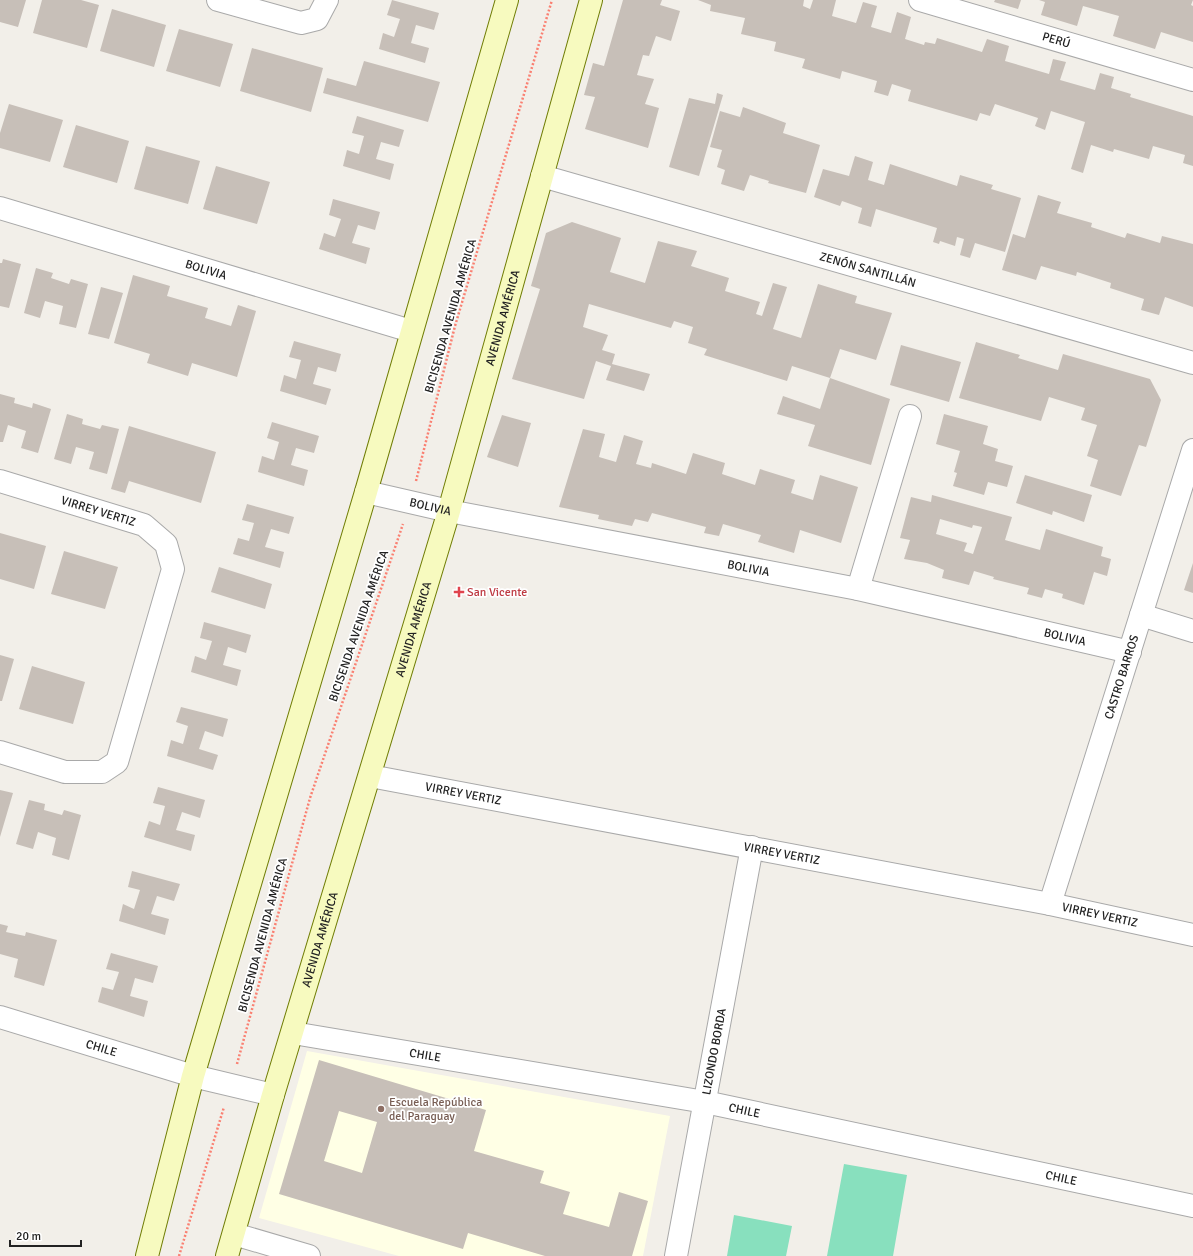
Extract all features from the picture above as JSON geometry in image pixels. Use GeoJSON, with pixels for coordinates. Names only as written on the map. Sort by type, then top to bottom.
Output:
{"type":"FeatureCollection","features":[{"type":"Feature","properties":{"kind":"main road"},"geometry":{"type":"LineString","coordinates":[[147,1256],[193,1076],[366,492],[506,0]]}},
{"type":"Feature","properties":{"kind":"main road","name":"AVENIDA AMÉRICA"},"geometry":{"type":"LineString","coordinates":[[227,1256],[273,1095],[370,776],[448,511],[591,0]]}},
{"type":"Feature","properties":{"kind":"street"},"geometry":{"type":"LineString","coordinates":[[218,0],[301,23],[322,9]]}},
{"type":"Feature","properties":{"kind":"street","name":"PERÚ"},"geometry":{"type":"LineString","coordinates":[[920,0],[1193,80]]}},
{"type":"Feature","properties":{"kind":"street","name":"ZENÓN SANTILLÁN"},"geometry":{"type":"LineString","coordinates":[[542,176],[1193,363]]}},
{"type":"Feature","properties":{"kind":"street","name":"BOLIVIA"},"geometry":{"type":"LineString","coordinates":[[0,208],[411,331]]}},
{"type":"Feature","properties":{"kind":"street"},"geometry":{"type":"LineString","coordinates":[[858,589],[910,416]]}},
{"type":"Feature","properties":{"kind":"street","name":"CASTRO BARROS"},"geometry":{"type":"LineString","coordinates":[[1050,904],[1193,450]]}},
{"type":"Feature","properties":{"kind":"street","name":"VIRREY VERTIZ"},"geometry":{"type":"LineString","coordinates":[[0,482],[144,525],[166,544],[173,569],[117,762],[102,772],[65,772],[0,752]]}},
{"type":"Feature","properties":{"kind":"street","name":"BOLIVIA"},"geometry":{"type":"LineString","coordinates":[[366,492],[448,511],[858,589],[1130,652]]}},
{"type":"Feature","properties":{"kind":"street"},"geometry":{"type":"LineString","coordinates":[[1141,615],[1193,631]]}},
{"type":"Feature","properties":{"kind":"street","name":"VIRREY VERTIZ"},"geometry":{"type":"LineString","coordinates":[[370,776],[1050,904],[1193,935]]}},
{"type":"Feature","properties":{"kind":"street","name":"LIZONDO BORDA"},"geometry":{"type":"LineString","coordinates":[[676,1256],[752,847]]}},
{"type":"Feature","properties":{"kind":"street","name":"CHILE"},"geometry":{"type":"LineString","coordinates":[[0,1017],[193,1076],[273,1095]]}},
{"type":"Feature","properties":{"kind":"street","name":"CHILE"},"geometry":{"type":"LineString","coordinates":[[293,1032],[705,1102],[1193,1206]]}},
{"type":"Feature","properties":{"kind":"street"},"geometry":{"type":"LineString","coordinates":[[234,1234],[309,1256]]}},
{"type":"Feature","properties":{"kind":"path","name":"BICISENDA AVENIDA AMÉRICA"},"geometry":{"type":"LineString","coordinates":[[179,1256],[231,1085],[310,798],[411,503],[455,326],[552,0]]}},
{"type":"Feature","properties":{"kind":"shaded area"},"geometry":{"type":"Polygon","coordinates":[[[307,1051],[670,1116],[643,1256],[399,1256],[259,1218],[307,1051]]]}},
{"type":"Feature","properties":{"kind":"green space"},"geometry":{"type":"Polygon","coordinates":[[[844,1164],[907,1175],[893,1256],[827,1256],[844,1164]]]}},
{"type":"Feature","properties":{"kind":"green space"},"geometry":{"type":"Polygon","coordinates":[[[734,1215],[792,1226],[786,1256],[727,1256],[734,1215]]]}},
{"type":"Feature","properties":{"kind":"building"},"geometry":{"type":"Polygon","coordinates":[[[0,0],[26,0],[18,27],[0,22],[0,0]]]}},
{"type":"Feature","properties":{"kind":"building"},"geometry":{"type":"Polygon","coordinates":[[[42,0],[81,0],[99,5],[87,48],[33,33],[42,0]]]}},
{"type":"Feature","properties":{"kind":"building"},"geometry":{"type":"Polygon","coordinates":[[[392,0],[439,13],[434,30],[416,25],[411,43],[429,48],[425,63],[379,49],[383,33],[394,37],[400,19],[387,15],[392,0]]]}},
{"type":"Feature","properties":{"kind":"building"},"geometry":{"type":"Polygon","coordinates":[[[623,0],[662,0],[660,5],[680,11],[671,41],[656,36],[649,56],[643,55],[637,75],[654,79],[645,104],[659,108],[648,148],[585,129],[595,97],[584,95],[593,63],[604,66],[623,0]]]}},
{"type":"Feature","properties":{"kind":"building"},"geometry":{"type":"Polygon","coordinates":[[[698,0],[804,0],[803,6],[810,9],[813,0],[836,0],[832,16],[856,23],[863,2],[877,6],[871,27],[891,33],[897,12],[911,17],[905,39],[924,45],[925,42],[935,44],[937,38],[982,52],[987,39],[1009,46],[1005,61],[1049,74],[1053,59],[1066,62],[1060,80],[1095,90],[1100,73],[1114,77],[1111,88],[1131,94],[1130,97],[1193,116],[1193,166],[1183,163],[1185,155],[1153,146],[1149,159],[1114,149],[1113,152],[1091,145],[1083,173],[1071,169],[1085,122],[1051,111],[1045,130],[1035,126],[1038,118],[995,104],[990,116],[980,113],[977,121],[908,101],[911,90],[892,84],[888,96],[874,92],[877,81],[842,71],[840,79],[802,68],[805,59],[774,51],[776,42],[741,34],[745,18],[710,11],[711,5],[698,0]]]}},
{"type":"Feature","properties":{"kind":"building"},"geometry":{"type":"Polygon","coordinates":[[[995,0],[1021,0],[1018,9],[994,2],[995,0]]]}},
{"type":"Feature","properties":{"kind":"building"},"geometry":{"type":"Polygon","coordinates":[[[1039,0],[1193,0],[1191,5],[1193,6],[1193,42],[1161,32],[1155,49],[1113,36],[1119,16],[1083,6],[1077,26],[1041,15],[1045,2],[1039,0]]]}},
{"type":"Feature","properties":{"kind":"building"},"geometry":{"type":"Polygon","coordinates":[[[112,9],[166,25],[154,67],[100,51],[112,9]]]}},
{"type":"Feature","properties":{"kind":"building"},"geometry":{"type":"Polygon","coordinates":[[[179,29],[233,44],[220,87],[166,71],[179,29]]]}},
{"type":"Feature","properties":{"kind":"building"},"geometry":{"type":"Polygon","coordinates":[[[252,48],[323,68],[311,112],[240,91],[252,48]]]}},
{"type":"Feature","properties":{"kind":"building"},"geometry":{"type":"Polygon","coordinates":[[[364,61],[440,82],[428,122],[323,93],[327,78],[356,86],[364,61]]]}},
{"type":"Feature","properties":{"kind":"building"},"geometry":{"type":"Polygon","coordinates":[[[717,93],[723,95],[699,176],[669,167],[689,98],[715,104],[717,93]]]}},
{"type":"Feature","properties":{"kind":"building"},"geometry":{"type":"Polygon","coordinates":[[[9,104],[63,120],[50,162],[0,148],[0,133],[9,104]]]}},
{"type":"Feature","properties":{"kind":"building"},"geometry":{"type":"Polygon","coordinates":[[[743,107],[786,123],[783,133],[820,145],[806,193],[768,183],[769,181],[750,175],[744,191],[721,184],[725,170],[717,167],[722,150],[710,147],[720,111],[740,117],[743,107]]]}},
{"type":"Feature","properties":{"kind":"building"},"geometry":{"type":"Polygon","coordinates":[[[357,116],[404,130],[399,147],[381,142],[376,159],[394,164],[390,180],[343,166],[347,150],[359,154],[364,136],[352,133],[357,116]]]}},
{"type":"Feature","properties":{"kind":"building"},"geometry":{"type":"Polygon","coordinates":[[[76,125],[129,141],[117,183],[63,167],[76,125]]]}},
{"type":"Feature","properties":{"kind":"building"},"geometry":{"type":"Polygon","coordinates":[[[146,146],[200,161],[188,204],[134,189],[146,146]]]}},
{"type":"Feature","properties":{"kind":"building"},"geometry":{"type":"Polygon","coordinates":[[[855,156],[873,162],[868,180],[884,185],[890,164],[957,186],[960,175],[993,185],[991,189],[1021,198],[1005,252],[975,243],[970,258],[960,255],[964,239],[957,237],[955,246],[940,241],[939,244],[933,242],[937,228],[876,209],[871,227],[858,223],[862,208],[842,201],[840,206],[814,197],[823,169],[849,176],[855,156]]]}},
{"type":"Feature","properties":{"kind":"building"},"geometry":{"type":"Polygon","coordinates":[[[216,166],[270,182],[257,224],[203,209],[216,166]]]}},
{"type":"Feature","properties":{"kind":"building"},"geometry":{"type":"Polygon","coordinates":[[[1038,195],[1061,202],[1057,213],[1092,223],[1091,227],[1125,238],[1127,233],[1160,243],[1162,236],[1193,244],[1193,307],[1165,297],[1159,315],[1141,310],[1144,299],[1110,288],[1111,283],[1077,272],[1076,276],[1041,266],[1036,280],[1002,270],[1013,234],[1025,238],[1038,195]]]}},
{"type":"Feature","properties":{"kind":"building"},"geometry":{"type":"Polygon","coordinates":[[[333,199],[380,212],[375,230],[358,225],[352,243],[370,248],[366,264],[319,249],[324,233],[335,237],[341,219],[329,215],[333,199]]]}},
{"type":"Feature","properties":{"kind":"building"},"geometry":{"type":"Polygon","coordinates":[[[572,222],[621,238],[610,272],[645,283],[658,241],[697,251],[691,266],[729,278],[725,291],[760,302],[756,314],[762,316],[773,283],[787,287],[773,329],[801,338],[818,284],[857,296],[855,303],[892,313],[876,360],[840,349],[830,378],[792,366],[787,381],[704,355],[707,349],[688,343],[693,327],[674,321],[671,328],[589,304],[583,327],[608,335],[602,350],[615,354],[612,364],[650,374],[644,391],[606,380],[611,366],[596,361],[584,399],[512,379],[540,289],[531,286],[546,233],[572,222]]]}},
{"type":"Feature","properties":{"kind":"building"},"geometry":{"type":"Polygon","coordinates":[[[3,259],[21,264],[9,308],[0,306],[0,263],[2,263],[3,259]]]}},
{"type":"Feature","properties":{"kind":"building"},"geometry":{"type":"Polygon","coordinates":[[[36,268],[53,273],[51,278],[69,284],[71,279],[88,284],[76,328],[59,324],[63,306],[45,301],[40,318],[24,313],[36,268]]]}},
{"type":"Feature","properties":{"kind":"building"},"geometry":{"type":"Polygon","coordinates":[[[133,275],[170,286],[167,296],[208,308],[205,318],[231,326],[238,305],[256,311],[237,377],[192,363],[188,376],[147,363],[150,354],[114,343],[133,275]]]}},
{"type":"Feature","properties":{"kind":"building"},"geometry":{"type":"Polygon","coordinates":[[[101,287],[123,293],[109,339],[88,334],[101,287]]]}},
{"type":"Feature","properties":{"kind":"building"},"geometry":{"type":"Polygon","coordinates":[[[294,341],[341,354],[336,372],[318,367],[313,384],[331,389],[326,405],[280,391],[284,375],[296,379],[301,360],[289,357],[294,341]]]}},
{"type":"Feature","properties":{"kind":"building"},"geometry":{"type":"Polygon","coordinates":[[[976,342],[1020,355],[1018,358],[1058,370],[1063,354],[1150,379],[1161,400],[1146,447],[1139,445],[1121,496],[1090,486],[1098,460],[1087,456],[1097,425],[1081,420],[1085,408],[1049,397],[1041,421],[959,398],[976,342]]]}},
{"type":"Feature","properties":{"kind":"building"},"geometry":{"type":"Polygon","coordinates":[[[901,345],[961,362],[949,402],[890,385],[901,345]]]}},
{"type":"Feature","properties":{"kind":"building"},"geometry":{"type":"Polygon","coordinates":[[[830,378],[890,399],[871,465],[808,446],[815,425],[777,414],[783,396],[820,409],[830,378]]]}},
{"type":"Feature","properties":{"kind":"building"},"geometry":{"type":"Polygon","coordinates":[[[0,394],[15,398],[14,403],[32,408],[33,403],[51,409],[38,453],[21,448],[26,431],[8,425],[3,442],[0,442],[0,394]]]}},
{"type":"Feature","properties":{"kind":"building"},"geometry":{"type":"Polygon","coordinates":[[[67,414],[83,419],[82,424],[100,429],[102,425],[119,429],[107,474],[89,469],[94,452],[76,447],[71,464],[54,459],[67,414]]]}},
{"type":"Feature","properties":{"kind":"building"},"geometry":{"type":"Polygon","coordinates":[[[944,414],[988,426],[983,444],[998,449],[995,461],[1013,466],[1007,487],[988,482],[984,495],[953,486],[957,473],[954,472],[960,451],[936,444],[944,414]]]}},
{"type":"Feature","properties":{"kind":"building"},"geometry":{"type":"Polygon","coordinates":[[[502,415],[531,423],[518,467],[487,457],[502,415]]]}},
{"type":"Feature","properties":{"kind":"building"},"geometry":{"type":"Polygon","coordinates":[[[272,422],[319,436],[314,453],[296,448],[291,465],[308,470],[304,486],[258,472],[262,456],[274,460],[279,442],[267,438],[272,422]]]}},
{"type":"Feature","properties":{"kind":"building"},"geometry":{"type":"Polygon","coordinates":[[[129,426],[216,452],[201,503],[129,481],[125,493],[111,489],[129,426]]]}},
{"type":"Feature","properties":{"kind":"building"},"geometry":{"type":"Polygon","coordinates":[[[583,429],[605,434],[599,457],[616,462],[624,435],[643,441],[636,464],[651,468],[652,463],[686,474],[693,453],[725,463],[722,474],[755,485],[760,469],[795,480],[791,493],[813,500],[820,475],[858,487],[841,543],[800,530],[794,553],[758,542],[761,535],[723,524],[719,536],[704,533],[706,527],[652,513],[648,522],[635,519],[632,526],[598,519],[599,515],[559,507],[583,429]]]}},
{"type":"Feature","properties":{"kind":"building"},"geometry":{"type":"Polygon","coordinates":[[[1025,475],[1092,495],[1084,522],[1053,511],[1052,515],[1016,503],[1025,475]]]}},
{"type":"Feature","properties":{"kind":"building"},"geometry":{"type":"Polygon","coordinates":[[[932,495],[1012,517],[1005,540],[1040,550],[1046,529],[1103,547],[1101,556],[1111,559],[1107,576],[1094,572],[1084,605],[1062,598],[1063,594],[1045,589],[1042,598],[1027,594],[1029,588],[993,579],[994,577],[974,571],[969,585],[942,578],[944,570],[927,563],[904,559],[910,540],[900,538],[911,497],[931,502],[932,495]],[[940,519],[936,534],[967,543],[964,551],[973,554],[982,527],[973,525],[972,528],[940,519]]]}},
{"type":"Feature","properties":{"kind":"building"},"geometry":{"type":"Polygon","coordinates":[[[247,504],[294,517],[289,534],[271,529],[265,547],[284,552],[280,568],[233,554],[238,538],[249,541],[254,523],[242,520],[247,504]]]}},
{"type":"Feature","properties":{"kind":"building"},"geometry":{"type":"Polygon","coordinates":[[[0,533],[46,546],[34,589],[0,579],[0,533]]]}},
{"type":"Feature","properties":{"kind":"building"},"geometry":{"type":"Polygon","coordinates":[[[64,551],[118,567],[105,609],[51,594],[64,551]]]}},
{"type":"Feature","properties":{"kind":"building"},"geometry":{"type":"Polygon","coordinates":[[[1193,563],[1193,593],[1184,590],[1193,563]]]}},
{"type":"Feature","properties":{"kind":"building"},"geometry":{"type":"Polygon","coordinates":[[[219,567],[272,584],[265,609],[211,592],[219,567]]]}},
{"type":"Feature","properties":{"kind":"building"},"geometry":{"type":"Polygon","coordinates":[[[204,622],[251,635],[246,653],[228,647],[223,665],[241,670],[237,686],[191,672],[195,656],[206,660],[212,641],[200,638],[204,622]]]}},
{"type":"Feature","properties":{"kind":"building"},"geometry":{"type":"Polygon","coordinates":[[[0,655],[14,659],[2,701],[0,701],[0,655]]]}},
{"type":"Feature","properties":{"kind":"building"},"geometry":{"type":"Polygon","coordinates":[[[32,666],[85,682],[73,724],[19,709],[32,666]]]}},
{"type":"Feature","properties":{"kind":"building"},"geometry":{"type":"Polygon","coordinates":[[[181,707],[228,719],[223,737],[205,731],[199,749],[218,755],[213,770],[167,756],[171,740],[183,744],[188,726],[176,722],[181,707]]]}},
{"type":"Feature","properties":{"kind":"building"},"geometry":{"type":"Polygon","coordinates":[[[158,787],[205,800],[200,818],[182,812],[176,830],[195,835],[191,851],[144,837],[149,821],[160,825],[165,806],[153,803],[158,787]]]}},
{"type":"Feature","properties":{"kind":"building"},"geometry":{"type":"Polygon","coordinates":[[[0,790],[13,793],[0,837],[0,790]]]}},
{"type":"Feature","properties":{"kind":"building"},"geometry":{"type":"Polygon","coordinates":[[[29,800],[45,804],[44,810],[62,815],[64,810],[81,815],[69,860],[52,855],[56,838],[38,832],[33,849],[16,844],[29,800]]]}},
{"type":"Feature","properties":{"kind":"building"},"geometry":{"type":"Polygon","coordinates":[[[132,871],[180,884],[174,901],[157,896],[151,914],[169,919],[165,935],[119,921],[123,904],[134,909],[140,890],[128,887],[132,871]]]}},
{"type":"Feature","properties":{"kind":"building"},"geometry":{"type":"Polygon","coordinates":[[[0,924],[8,926],[6,932],[25,936],[26,932],[57,940],[44,986],[14,977],[18,959],[0,954],[0,924]]]}},
{"type":"Feature","properties":{"kind":"building"},"geometry":{"type":"Polygon","coordinates":[[[111,953],[158,966],[153,983],[135,978],[130,996],[148,1001],[144,1017],[98,1002],[102,987],[113,990],[119,972],[106,969],[111,953]]]}},
{"type":"Feature","properties":{"kind":"building"},"geometry":{"type":"Polygon","coordinates":[[[319,1060],[486,1110],[474,1151],[544,1171],[540,1183],[570,1192],[563,1214],[609,1227],[619,1192],[648,1201],[632,1256],[545,1256],[468,1233],[463,1249],[279,1194],[319,1060]],[[339,1111],[324,1161],[362,1173],[377,1122],[339,1111]]]}},
{"type":"Feature","properties":{"kind":"place","name":"San Vicente"},"geometry":{"type":"Point","coordinates":[459,592]}},
{"type":"Feature","properties":{"kind":"place","name":"Escuela República del Paraguay"},"geometry":{"type":"Point","coordinates":[381,1109]}}]}
